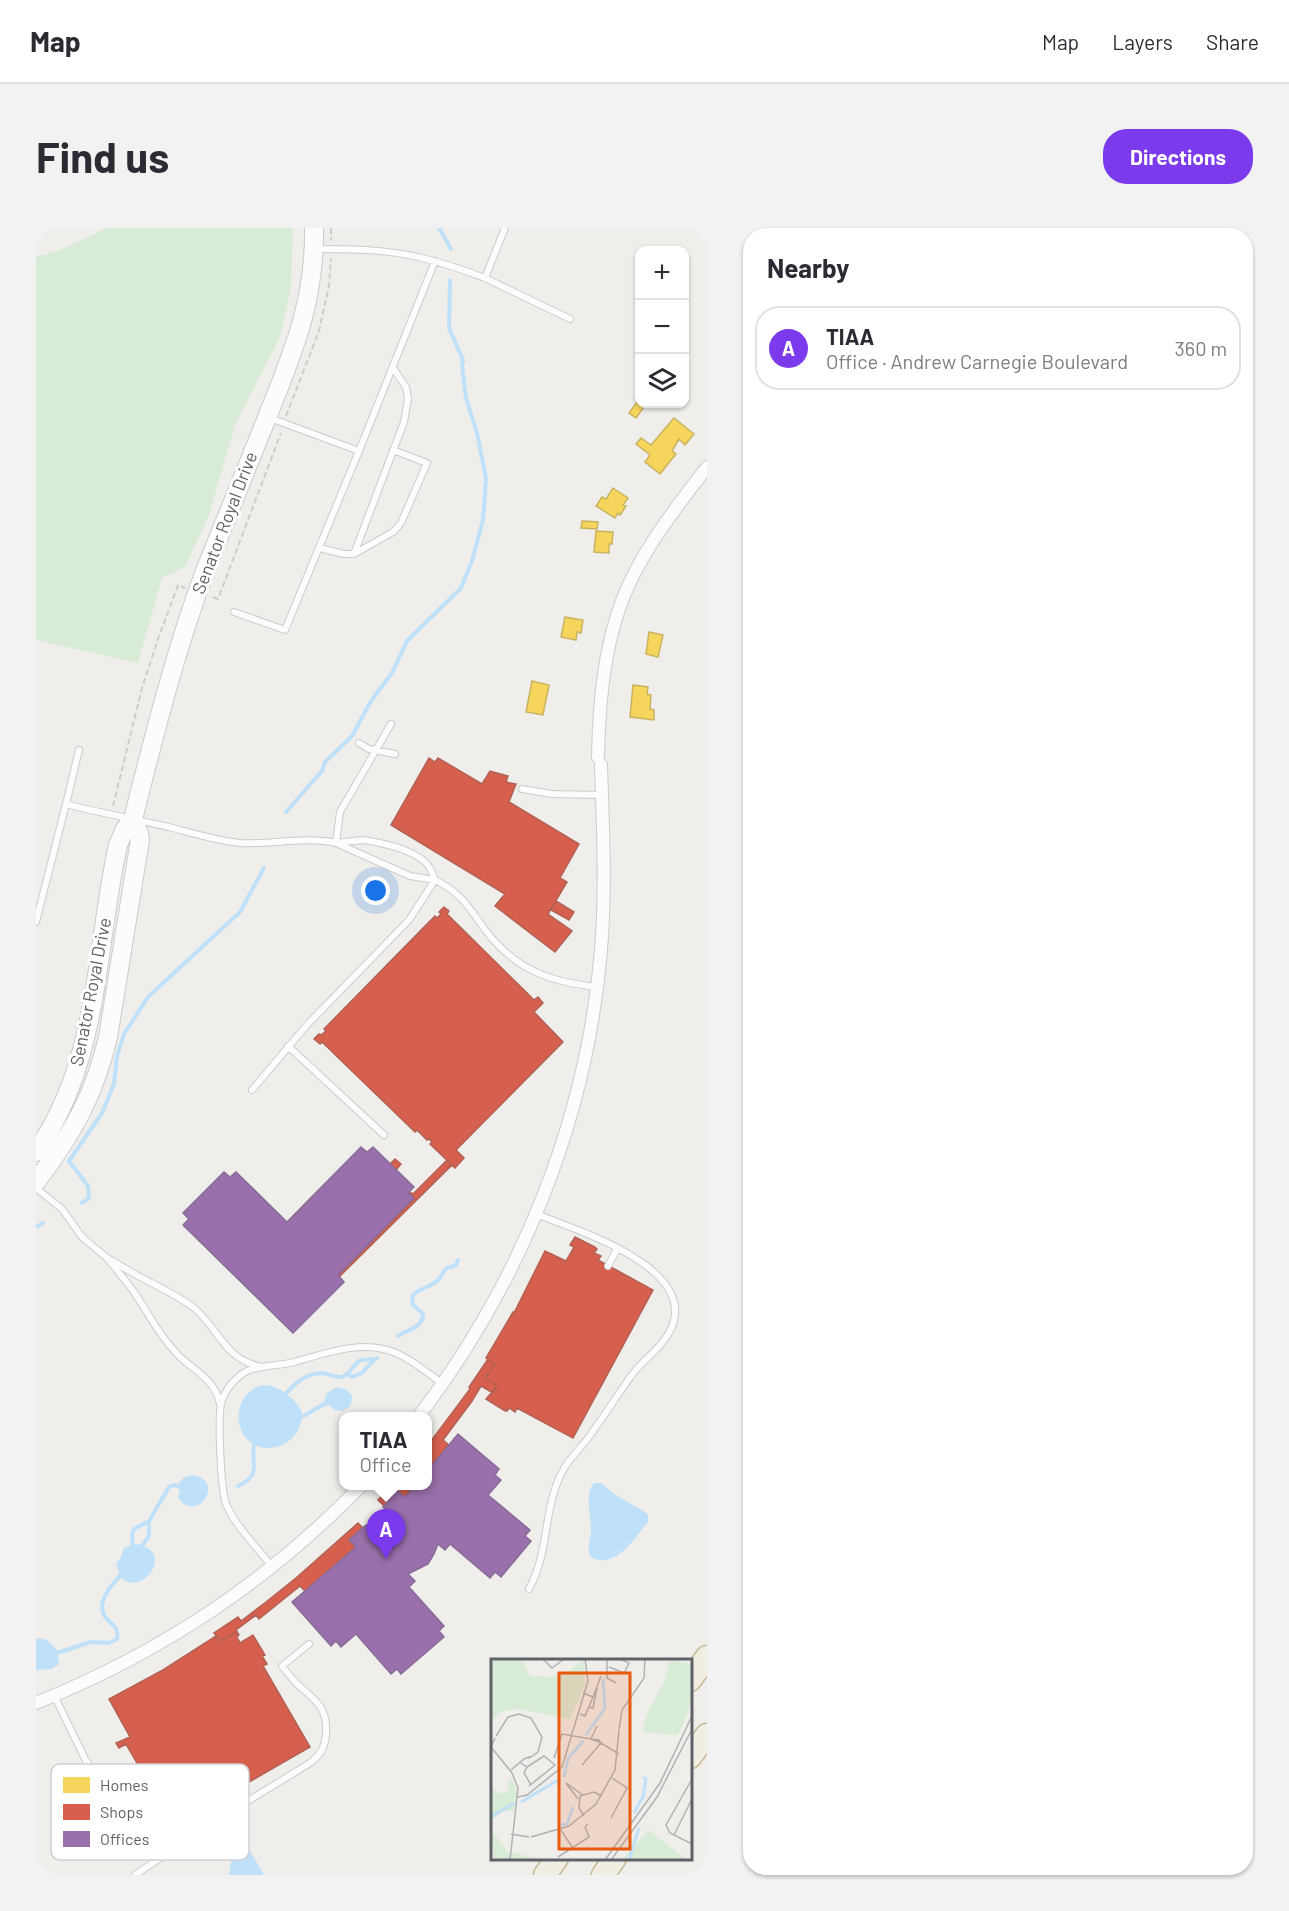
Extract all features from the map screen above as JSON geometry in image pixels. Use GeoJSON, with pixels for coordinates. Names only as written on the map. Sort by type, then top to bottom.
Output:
{"type":"FeatureCollection","features":[{"type":"Feature","properties":{"kind":"highway"},"geometry":{"type":"LineString","coordinates":[[692,1677],[707,1657]]}},
{"type":"Feature","properties":{"kind":"highway"},"geometry":{"type":"LineString","coordinates":[[692,1754],[707,1735]]}},
{"type":"Feature","properties":{"kind":"highway"},"geometry":{"type":"LineString","coordinates":[[545,1875],[556,1860]]}},
{"type":"Feature","properties":{"kind":"highway"},"geometry":{"type":"LineString","coordinates":[[603,1875],[614,1860]]}},
{"type":"Feature","properties":{"kind":"street","name":"Senator Royal Drive"},"geometry":{"type":"LineString","coordinates":[[36,1152],[68,1097],[80,1060],[117,845],[124,829],[133,819],[184,630],[304,318],[312,280],[314,228]]}},
{"type":"Feature","properties":{"kind":"street"},"geometry":{"type":"LineString","coordinates":[[422,1412],[463,1354],[493,1304],[536,1214],[564,1139],[591,1028],[597,987],[604,904],[602,795],[599,761],[606,665],[612,632],[625,593],[658,533],[707,467]]}},
{"type":"Feature","properties":{"kind":"street","name":"Senator Royal Drive"},"geometry":{"type":"LineString","coordinates":[[36,1182],[78,1121],[94,1084],[108,1037],[140,840],[133,819]]}},
{"type":"Feature","properties":{"kind":"street"},"geometry":{"type":"LineString","coordinates":[[36,1703],[121,1665],[206,1616],[272,1566],[323,1523],[356,1490]]}},
{"type":"Feature","properties":{"kind":"lane"},"geometry":{"type":"LineString","coordinates":[[484,278],[505,228]]}},
{"type":"Feature","properties":{"kind":"lane"},"geometry":{"type":"LineString","coordinates":[[314,249],[390,252],[435,261],[484,278],[570,319]]}},
{"type":"Feature","properties":{"kind":"lane"},"geometry":{"type":"LineString","coordinates":[[234,612],[285,630],[435,261]]}},
{"type":"Feature","properties":{"kind":"lane"},"geometry":{"type":"LineString","coordinates":[[354,554],[404,423],[408,399],[406,387],[393,368]]}},
{"type":"Feature","properties":{"kind":"lane"},"geometry":{"type":"LineString","coordinates":[[267,417],[359,452]]}},
{"type":"Feature","properties":{"kind":"lane"},"geometry":{"type":"LineString","coordinates":[[319,548],[354,554],[393,532],[401,523],[427,463],[393,450]]}},
{"type":"Feature","properties":{"kind":"lane"},"geometry":{"type":"LineString","coordinates":[[336,843],[340,812],[391,724]]}},
{"type":"Feature","properties":{"kind":"lane"},"geometry":{"type":"LineString","coordinates":[[359,743],[395,754]]}},
{"type":"Feature","properties":{"kind":"lane"},"geometry":{"type":"LineString","coordinates":[[36,922],[79,750]]}},
{"type":"Feature","properties":{"kind":"lane"},"geometry":{"type":"LineString","coordinates":[[522,789],[552,794],[602,795]]}},
{"type":"Feature","properties":{"kind":"lane"},"geometry":{"type":"LineString","coordinates":[[66,804],[232,842],[322,840],[336,843],[410,876],[435,880],[458,894],[495,942],[510,957],[531,970],[553,980],[597,987]]}},
{"type":"Feature","properties":{"kind":"lane"},"geometry":{"type":"LineString","coordinates":[[336,843],[373,842],[407,852],[425,862],[435,880]]}},
{"type":"Feature","properties":{"kind":"lane"},"geometry":{"type":"LineString","coordinates":[[252,1090],[288,1046],[410,920],[435,880]]}},
{"type":"Feature","properties":{"kind":"lane"},"geometry":{"type":"LineString","coordinates":[[288,1046],[384,1135]]}},
{"type":"Feature","properties":{"kind":"lane"},"geometry":{"type":"LineString","coordinates":[[36,1188],[62,1209],[82,1237],[107,1258],[180,1298],[195,1309],[210,1324],[228,1349],[241,1360],[269,1368]]}},
{"type":"Feature","properties":{"kind":"lane"},"geometry":{"type":"LineString","coordinates":[[529,1589],[541,1563],[550,1505],[564,1468],[587,1440],[637,1369],[666,1338],[673,1323],[674,1302],[669,1288],[648,1267],[617,1249],[536,1214]]}},
{"type":"Feature","properties":{"kind":"lane"},"geometry":{"type":"LineString","coordinates":[[608,1266],[617,1249]]}},
{"type":"Feature","properties":{"kind":"lane"},"geometry":{"type":"LineString","coordinates":[[107,1258],[136,1295],[162,1336],[179,1356],[213,1386],[218,1395],[221,1406],[222,1480],[225,1501],[230,1512],[272,1566]]}},
{"type":"Feature","properties":{"kind":"lane"},"geometry":{"type":"LineString","coordinates":[[221,1406],[225,1393],[242,1375],[252,1370],[285,1365],[346,1348],[367,1347],[397,1354],[443,1383]]}},
{"type":"Feature","properties":{"kind":"lane"},"geometry":{"type":"LineString","coordinates":[[249,1800],[310,1763],[320,1754],[325,1739],[324,1713],[315,1699],[297,1684],[282,1666],[309,1644]]}},
{"type":"Feature","properties":{"kind":"lane"},"geometry":{"type":"LineString","coordinates":[[54,1695],[88,1764]]}},
{"type":"Feature","properties":{"kind":"lane"},"geometry":{"type":"LineString","coordinates":[[135,1875],[157,1860]]}},
{"type":"Feature","properties":{"kind":"path"},"geometry":{"type":"LineString","coordinates":[[331,228],[331,239]]}},
{"type":"Feature","properties":{"kind":"path"},"geometry":{"type":"LineString","coordinates":[[218,599],[281,431]]}},
{"type":"Feature","properties":{"kind":"path"},"geometry":{"type":"LineString","coordinates":[[113,804],[142,688],[178,585]]}},
{"type":"Feature","properties":{"kind":"green space"},"geometry":{"type":"Polygon","coordinates":[[[107,228],[293,228],[291,288],[280,337],[235,425],[208,518],[185,567],[162,578],[138,663],[36,640],[36,257],[58,251],[107,228]]]}},
{"type":"Feature","properties":{"kind":"water"},"geometry":{"type":"Polygon","coordinates":[[[263,1385],[274,1387],[285,1393],[301,1410],[300,1426],[297,1431],[291,1439],[279,1446],[264,1448],[252,1444],[244,1435],[240,1424],[239,1412],[242,1401],[250,1391],[263,1385]]]}},
{"type":"Feature","properties":{"kind":"water"},"geometry":{"type":"Polygon","coordinates":[[[337,1387],[346,1389],[352,1396],[351,1405],[343,1411],[335,1410],[324,1401],[327,1393],[337,1387]]]}},
{"type":"Feature","properties":{"kind":"water"},"geometry":{"type":"Polygon","coordinates":[[[193,1475],[203,1479],[208,1485],[208,1492],[200,1504],[193,1507],[185,1505],[178,1497],[180,1491],[177,1487],[183,1478],[193,1475]]]}},
{"type":"Feature","properties":{"kind":"water"},"geometry":{"type":"Polygon","coordinates":[[[594,1483],[601,1483],[648,1515],[648,1522],[627,1548],[606,1560],[598,1560],[591,1557],[589,1553],[591,1531],[589,1493],[594,1483]]]}},
{"type":"Feature","properties":{"kind":"water"},"geometry":{"type":"Polygon","coordinates":[[[135,1544],[149,1549],[155,1557],[154,1567],[140,1581],[131,1583],[122,1578],[116,1564],[124,1548],[135,1544]]]}},
{"type":"Feature","properties":{"kind":"water"},"geometry":{"type":"Polygon","coordinates":[[[36,1639],[47,1640],[58,1651],[59,1664],[52,1669],[36,1670],[36,1639]]]}},
{"type":"Feature","properties":{"kind":"water"},"geometry":{"type":"Polygon","coordinates":[[[249,1849],[264,1875],[229,1875],[231,1860],[249,1860],[249,1849]]]}},
{"type":"Feature","properties":{"kind":"building: Homes"},"geometry":{"type":"Polygon","coordinates":[[[635,405],[635,408],[643,408],[636,418],[629,413],[635,405]]]}},
{"type":"Feature","properties":{"kind":"building: Homes"},"geometry":{"type":"Polygon","coordinates":[[[674,418],[694,434],[685,445],[679,439],[672,451],[676,454],[660,474],[645,462],[650,455],[636,444],[641,438],[651,445],[674,418]]]}},
{"type":"Feature","properties":{"kind":"building: Homes"},"geometry":{"type":"Polygon","coordinates":[[[613,488],[628,498],[623,505],[626,506],[615,518],[596,506],[602,497],[606,499],[613,488]]]}},
{"type":"Feature","properties":{"kind":"building: Homes"},"geometry":{"type":"Polygon","coordinates":[[[582,521],[598,522],[597,529],[581,528],[582,521]]]}},
{"type":"Feature","properties":{"kind":"building: Homes"},"geometry":{"type":"Polygon","coordinates":[[[596,531],[613,532],[609,553],[594,552],[596,531]]]}},
{"type":"Feature","properties":{"kind":"building: Homes"},"geometry":{"type":"Polygon","coordinates":[[[565,617],[583,620],[581,633],[577,632],[576,640],[561,637],[565,617]]]}},
{"type":"Feature","properties":{"kind":"building: Homes"},"geometry":{"type":"Polygon","coordinates":[[[649,632],[663,635],[658,657],[646,654],[649,632]]]}},
{"type":"Feature","properties":{"kind":"building: Homes"},"geometry":{"type":"Polygon","coordinates":[[[532,681],[549,685],[543,715],[526,712],[532,681]]]}},
{"type":"Feature","properties":{"kind":"building: Homes"},"geometry":{"type":"Polygon","coordinates":[[[633,685],[648,687],[647,694],[651,695],[650,709],[654,710],[654,720],[630,717],[633,685]]]}},
{"type":"Feature","properties":{"kind":"building: Shops"},"geometry":{"type":"Polygon","coordinates":[[[429,758],[435,762],[438,758],[482,784],[490,771],[508,776],[506,782],[516,784],[509,802],[579,844],[560,878],[567,882],[548,914],[572,931],[555,952],[495,906],[505,894],[391,825],[429,758]]]}},
{"type":"Feature","properties":{"kind":"building: Shops"},"geometry":{"type":"Polygon","coordinates":[[[556,901],[574,912],[569,920],[551,910],[556,901]]]}},
{"type":"Feature","properties":{"kind":"building: Shops"},"geometry":{"type":"Polygon","coordinates":[[[444,907],[449,911],[447,914],[534,1000],[538,997],[543,1003],[534,1012],[563,1042],[456,1150],[464,1158],[455,1168],[430,1144],[432,1142],[429,1139],[427,1140],[417,1130],[415,1132],[322,1042],[320,1044],[314,1039],[326,1031],[324,1029],[435,916],[437,918],[441,914],[439,912],[444,907]]]}},
{"type":"Feature","properties":{"kind":"building: Shops"},"geometry":{"type":"Polygon","coordinates":[[[395,1159],[401,1164],[396,1170],[390,1164],[395,1159]]]}},
{"type":"Feature","properties":{"kind":"building: Shops"},"geometry":{"type":"Polygon","coordinates":[[[447,1160],[452,1165],[339,1277],[338,1275],[414,1198],[408,1193],[413,1194],[447,1160]]]}},
{"type":"Feature","properties":{"kind":"building: Shops"},"geometry":{"type":"Polygon","coordinates":[[[575,1237],[597,1249],[594,1253],[601,1256],[598,1260],[653,1290],[573,1438],[517,1408],[515,1412],[509,1408],[505,1411],[486,1399],[497,1386],[485,1378],[495,1364],[486,1358],[514,1313],[545,1251],[566,1261],[574,1247],[570,1245],[575,1237]]]}},
{"type":"Feature","properties":{"kind":"building: Shops"},"geometry":{"type":"Polygon","coordinates":[[[488,1359],[495,1364],[485,1378],[497,1386],[493,1393],[481,1386],[443,1440],[449,1445],[432,1465],[432,1440],[470,1389],[469,1387],[488,1359]]]}},
{"type":"Feature","properties":{"kind":"building: Shops"},"geometry":{"type":"Polygon","coordinates":[[[387,1490],[411,1490],[405,1497],[397,1491],[384,1506],[378,1500],[387,1490]]]}},
{"type":"Feature","properties":{"kind":"building: Shops"},"geometry":{"type":"Polygon","coordinates":[[[358,1523],[363,1528],[349,1540],[356,1547],[305,1591],[300,1586],[259,1619],[256,1615],[236,1630],[239,1635],[237,1637],[235,1633],[220,1641],[214,1633],[238,1617],[241,1621],[266,1602],[358,1523]]]}},
{"type":"Feature","properties":{"kind":"building: Shops"},"geometry":{"type":"Polygon","coordinates":[[[235,1633],[240,1643],[253,1635],[265,1655],[262,1656],[267,1664],[263,1666],[310,1747],[249,1782],[249,1764],[138,1764],[126,1744],[119,1748],[116,1743],[130,1737],[109,1699],[163,1670],[216,1636],[220,1641],[235,1633]]]}},
{"type":"Feature","properties":{"kind":"building: Offices"},"geometry":{"type":"Polygon","coordinates":[[[361,1147],[367,1152],[373,1147],[414,1187],[408,1193],[414,1198],[338,1275],[344,1282],[293,1333],[183,1225],[189,1219],[183,1213],[224,1172],[230,1177],[236,1172],[287,1222],[361,1147]]]}},
{"type":"Feature","properties":{"kind":"building: Offices"},"geometry":{"type":"Polygon","coordinates":[[[458,1434],[499,1469],[495,1475],[501,1480],[488,1495],[530,1530],[525,1536],[531,1541],[501,1577],[495,1572],[490,1578],[450,1544],[445,1550],[438,1544],[428,1564],[408,1574],[415,1581],[409,1587],[444,1626],[439,1631],[444,1637],[401,1674],[397,1669],[391,1674],[356,1634],[341,1647],[336,1641],[331,1646],[292,1602],[356,1547],[349,1540],[366,1525],[372,1532],[379,1521],[389,1513],[383,1507],[397,1491],[405,1497],[411,1490],[432,1490],[432,1465],[458,1434]]]}},
{"type":"Feature","properties":{"kind":"waterway"},"geometry":{"type":"LineString","coordinates":[[439,228],[451,249]]}},
{"type":"Feature","properties":{"kind":"waterway"},"geometry":{"type":"LineString","coordinates":[[286,812],[322,771],[325,762],[352,736],[371,701],[392,673],[407,641],[461,588],[472,561],[483,520],[486,479],[477,433],[466,398],[463,360],[449,328],[450,280]]}},
{"type":"Feature","properties":{"kind":"waterway"},"geometry":{"type":"LineString","coordinates":[[82,1203],[89,1198],[88,1186],[69,1161],[102,1113],[114,1084],[117,1056],[124,1034],[148,997],[240,912],[264,868]]}},
{"type":"Feature","properties":{"kind":"waterway"},"geometry":{"type":"LineString","coordinates":[[36,1227],[43,1223]]}},
{"type":"Feature","properties":{"kind":"waterway"},"geometry":{"type":"LineString","coordinates":[[398,1336],[414,1328],[423,1318],[423,1314],[412,1304],[413,1295],[435,1282],[446,1269],[456,1265],[458,1260]]}},
{"type":"Feature","properties":{"kind":"waterway"},"geometry":{"type":"LineString","coordinates":[[283,1397],[305,1377],[323,1373],[341,1377],[359,1361],[377,1358]]}},
{"type":"Feature","properties":{"kind":"waterway"},"geometry":{"type":"LineString","coordinates":[[347,1374],[352,1377],[362,1373],[374,1360]]}},
{"type":"Feature","properties":{"kind":"waterway"},"geometry":{"type":"LineString","coordinates":[[298,1418],[328,1403]]}},
{"type":"Feature","properties":{"kind":"waterway"},"geometry":{"type":"LineString","coordinates":[[238,1486],[251,1477],[253,1472],[255,1441]]}},
{"type":"Feature","properties":{"kind":"waterway"},"geometry":{"type":"LineString","coordinates":[[133,1548],[134,1529],[149,1521],[169,1487],[174,1485],[181,1487]]}},
{"type":"Feature","properties":{"kind":"waterway"},"geometry":{"type":"LineString","coordinates":[[141,1547],[149,1536],[149,1521]]}},
{"type":"Feature","properties":{"kind":"waterway"},"geometry":{"type":"LineString","coordinates":[[54,1654],[91,1642],[109,1643],[117,1639],[116,1628],[104,1615],[102,1603],[108,1591],[124,1572]]}},
{"type":"Feature","properties":{"kind":"place","name":"TIAA"},"geometry":{"type":"Point","coordinates":[386,1559]}}]}
